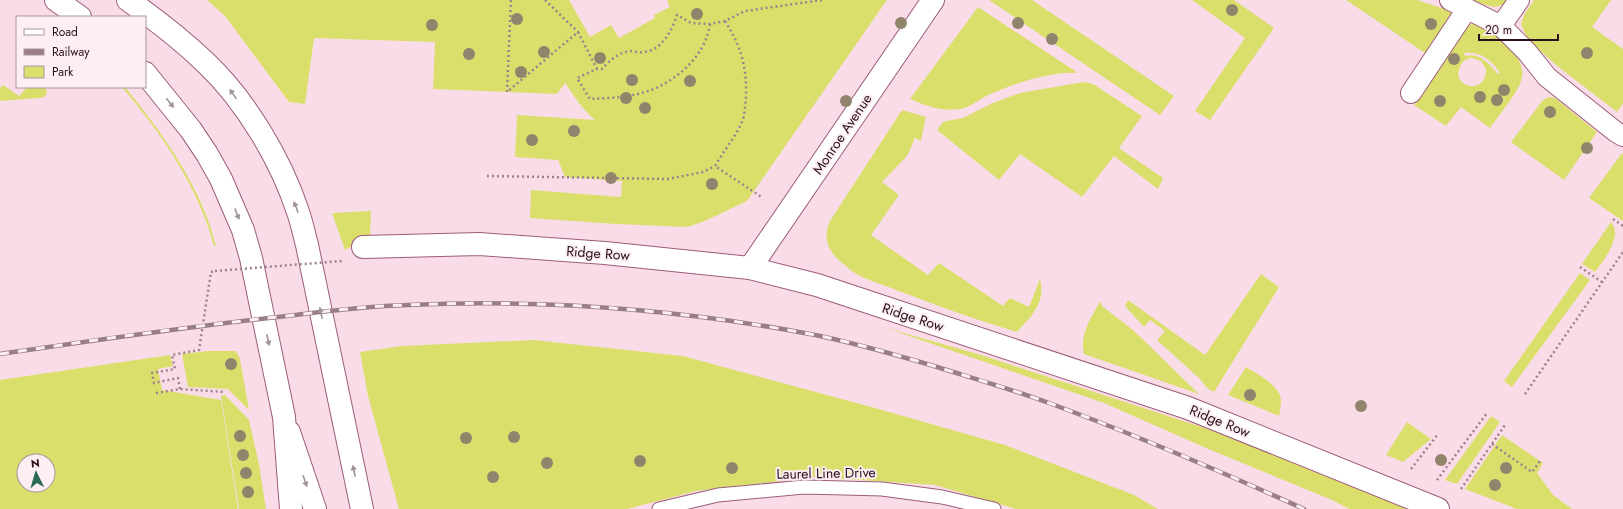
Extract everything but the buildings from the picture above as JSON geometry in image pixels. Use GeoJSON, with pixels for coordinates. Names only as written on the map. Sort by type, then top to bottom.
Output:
{"type":"FeatureCollection","features":[{"type":"Feature","properties":{"kind":"main road"},"geometry":{"type":"LineString","coordinates":[[56,0],[79,16]]}},
{"type":"Feature","properties":{"kind":"main road"},"geometry":{"type":"LineString","coordinates":[[128,0],[178,38],[207,63],[229,88],[263,138],[286,181],[298,212],[306,244],[362,509]]}},
{"type":"Feature","properties":{"kind":"main road","name":"Monroe Avenue"},"geometry":{"type":"LineString","coordinates":[[750,268],[933,0]]}},
{"type":"Feature","properties":{"kind":"main road"},"geometry":{"type":"LineString","coordinates":[[146,74],[191,130],[221,179],[243,230],[251,258],[284,417],[292,509]]}},
{"type":"Feature","properties":{"kind":"main road","name":"Ridge Row"},"geometry":{"type":"LineString","coordinates":[[363,248],[479,244],[620,254],[750,268],[817,286],[1188,408],[1438,509]]}},
{"type":"Feature","properties":{"kind":"main road"},"geometry":{"type":"LineString","coordinates":[[284,417],[315,509]]}},
{"type":"Feature","properties":{"kind":"street"},"geometry":{"type":"LineString","coordinates":[[1501,26],[1518,0]]}},
{"type":"Feature","properties":{"kind":"street"},"geometry":{"type":"LineString","coordinates":[[1411,93],[1459,4],[1501,26],[1527,52],[1547,77],[1623,136]]}},
{"type":"Feature","properties":{"kind":"lane","name":"Laurel Line Drive"},"geometry":{"type":"LineString","coordinates":[[659,509],[718,495],[804,487],[882,489],[942,497],[994,509]]}},
{"type":"Feature","properties":{"kind":"path"},"geometry":{"type":"LineString","coordinates":[[511,0],[507,92],[578,32]]}},
{"type":"Feature","properties":{"kind":"path"},"geometry":{"type":"LineString","coordinates":[[545,0],[578,32],[597,69]]}},
{"type":"Feature","properties":{"kind":"path"},"geometry":{"type":"LineString","coordinates":[[710,24],[708,34],[696,56],[683,72],[664,84],[634,95],[590,98],[577,78],[597,69],[602,69],[610,60],[620,54],[631,51],[643,52],[653,50],[672,30],[677,15],[691,23],[710,24],[725,21],[745,11],[822,0]]}},
{"type":"Feature","properties":{"kind":"path"},"geometry":{"type":"LineString","coordinates":[[487,176],[668,179],[703,172],[715,166],[741,123],[745,107],[745,70],[742,54],[725,21]]}},
{"type":"Feature","properties":{"kind":"path"},"geometry":{"type":"LineString","coordinates":[[715,166],[763,198]]}},
{"type":"Feature","properties":{"kind":"path"},"geometry":{"type":"LineString","coordinates":[[1613,219],[1623,226]]}},
{"type":"Feature","properties":{"kind":"path"},"geometry":{"type":"LineString","coordinates":[[1525,394],[1623,252]]}},
{"type":"Feature","properties":{"kind":"path"},"geometry":{"type":"LineString","coordinates":[[180,390],[178,378],[154,383],[152,373],[175,369],[172,355],[199,350],[211,272],[342,261]]}},
{"type":"Feature","properties":{"kind":"path"},"geometry":{"type":"LineString","coordinates":[[1580,267],[1602,282]]}},
{"type":"Feature","properties":{"kind":"path"},"geometry":{"type":"LineString","coordinates":[[156,393],[180,390],[225,392]]}},
{"type":"Feature","properties":{"kind":"path"},"geometry":{"type":"LineString","coordinates":[[1437,480],[1487,413]]}},
{"type":"Feature","properties":{"kind":"path"},"geometry":{"type":"LineString","coordinates":[[1461,489],[1505,426]]}},
{"type":"Feature","properties":{"kind":"path"},"geometry":{"type":"LineString","coordinates":[[1411,469],[1438,434]]}},
{"type":"Feature","properties":{"kind":"path"},"geometry":{"type":"LineString","coordinates":[[1492,444],[1532,472],[1540,461]]}},
{"type":"Feature","properties":{"kind":"green space"},"geometry":{"type":"Polygon","coordinates":[[[207,0],[569,0],[590,37],[611,25],[619,38],[655,18],[654,15],[670,7],[667,0],[887,0],[747,201],[707,220],[688,227],[530,218],[531,190],[621,197],[622,181],[565,177],[558,160],[515,157],[517,115],[595,120],[582,107],[565,83],[557,94],[433,89],[435,42],[314,38],[305,104],[289,102],[225,16],[207,0]]]}},
{"type":"Feature","properties":{"kind":"green space"},"geometry":{"type":"Polygon","coordinates":[[[989,0],[1032,0],[1174,96],[1160,115],[989,0]]]}},
{"type":"Feature","properties":{"kind":"green space"},"geometry":{"type":"Polygon","coordinates":[[[1192,0],[1234,0],[1274,28],[1210,120],[1195,111],[1245,38],[1192,0]]]}},
{"type":"Feature","properties":{"kind":"green space"},"geometry":{"type":"Polygon","coordinates":[[[1346,0],[1417,0],[1451,11],[1452,16],[1425,53],[1346,0]]]}},
{"type":"Feature","properties":{"kind":"green space"},"geometry":{"type":"Polygon","coordinates":[[[1474,0],[1507,0],[1504,4],[1496,7],[1474,0]]]}},
{"type":"Feature","properties":{"kind":"green space"},"geometry":{"type":"Polygon","coordinates":[[[1534,0],[1611,0],[1592,27],[1623,49],[1623,103],[1617,112],[1556,65],[1528,40],[1521,24],[1524,15],[1534,0]]]}},
{"type":"Feature","properties":{"kind":"green space"},"geometry":{"type":"Polygon","coordinates":[[[978,7],[1078,73],[1056,74],[1032,79],[988,95],[961,109],[941,109],[910,99],[978,7]]]}},
{"type":"Feature","properties":{"kind":"green space"},"geometry":{"type":"Polygon","coordinates":[[[1475,23],[1508,46],[1520,63],[1522,72],[1519,86],[1490,128],[1461,107],[1446,126],[1414,105],[1441,65],[1458,36],[1469,25],[1475,23]],[[1464,53],[1465,56],[1470,55],[1480,57],[1498,74],[1500,73],[1485,57],[1475,53],[1464,53]],[[1472,58],[1463,62],[1458,74],[1460,80],[1464,84],[1475,86],[1481,83],[1486,69],[1481,61],[1472,58]]]}},
{"type":"Feature","properties":{"kind":"green space"},"geometry":{"type":"Polygon","coordinates":[[[1084,82],[1093,84],[1142,116],[1119,148],[1163,178],[1158,189],[1114,156],[1082,197],[1020,154],[999,180],[937,130],[942,123],[946,121],[963,118],[993,103],[1020,93],[1084,82]]]}},
{"type":"Feature","properties":{"kind":"green space"},"geometry":{"type":"Polygon","coordinates":[[[3,85],[19,96],[26,88],[45,88],[47,93],[44,97],[40,98],[0,101],[0,88],[3,85]]]}},
{"type":"Feature","properties":{"kind":"green space"},"geometry":{"type":"Polygon","coordinates":[[[123,88],[126,88],[167,142],[191,182],[201,202],[216,246],[214,246],[199,203],[189,182],[164,142],[123,88]]]}},
{"type":"Feature","properties":{"kind":"green space"},"geometry":{"type":"Polygon","coordinates":[[[1549,97],[1555,98],[1597,132],[1564,180],[1511,142],[1543,100],[1549,97]]]}},
{"type":"Feature","properties":{"kind":"green space"},"geometry":{"type":"Polygon","coordinates":[[[902,110],[926,117],[921,141],[915,138],[907,156],[882,182],[899,195],[871,235],[928,275],[939,263],[1003,306],[1010,298],[1029,307],[1040,279],[1041,295],[1039,302],[1028,320],[1017,332],[956,312],[864,278],[841,262],[829,247],[826,235],[830,221],[902,110]]]}},
{"type":"Feature","properties":{"kind":"green space"},"geometry":{"type":"Polygon","coordinates":[[[1622,153],[1623,154],[1623,221],[1589,198],[1622,153]]]}},
{"type":"Feature","properties":{"kind":"green space"},"geometry":{"type":"Polygon","coordinates":[[[371,211],[370,236],[345,250],[332,213],[371,211]]]}},
{"type":"Feature","properties":{"kind":"green space"},"geometry":{"type":"Polygon","coordinates":[[[1611,222],[1615,233],[1614,240],[1608,254],[1595,272],[1582,264],[1611,222]]]}},
{"type":"Feature","properties":{"kind":"green space"},"geometry":{"type":"Polygon","coordinates":[[[1580,273],[1590,280],[1512,387],[1504,381],[1580,273]]]}},
{"type":"Feature","properties":{"kind":"green space"},"geometry":{"type":"Polygon","coordinates":[[[1261,274],[1279,287],[1214,392],[1207,388],[1200,379],[1157,340],[1165,331],[1150,320],[1144,327],[1125,306],[1128,300],[1205,355],[1261,274]]]}},
{"type":"Feature","properties":{"kind":"green space"},"geometry":{"type":"Polygon","coordinates":[[[1100,301],[1102,306],[1133,330],[1199,394],[1084,354],[1084,333],[1100,301]]]}},
{"type":"Feature","properties":{"kind":"green space"},"geometry":{"type":"Polygon","coordinates":[[[886,328],[981,355],[1211,430],[1331,474],[1411,509],[1349,509],[1332,500],[1206,448],[1104,403],[886,328]]]}},
{"type":"Feature","properties":{"kind":"green space"},"geometry":{"type":"Polygon","coordinates":[[[533,340],[683,356],[1005,445],[1134,495],[1158,509],[1016,509],[935,485],[814,477],[696,491],[627,509],[399,509],[368,396],[360,352],[402,346],[533,340]]]}},
{"type":"Feature","properties":{"kind":"green space"},"geometry":{"type":"Polygon","coordinates":[[[208,351],[236,351],[240,359],[249,410],[228,389],[188,387],[182,354],[208,351]]]}},
{"type":"Feature","properties":{"kind":"green space"},"geometry":{"type":"Polygon","coordinates":[[[170,355],[173,366],[158,369],[162,390],[221,400],[238,509],[0,509],[0,380],[170,355]]]}},
{"type":"Feature","properties":{"kind":"green space"},"geometry":{"type":"Polygon","coordinates":[[[1246,367],[1267,380],[1277,390],[1281,400],[1279,416],[1228,395],[1246,367]]]}},
{"type":"Feature","properties":{"kind":"green space"},"geometry":{"type":"Polygon","coordinates":[[[225,395],[249,420],[259,464],[266,509],[239,509],[221,396],[225,395]]]}},
{"type":"Feature","properties":{"kind":"green space"},"geometry":{"type":"Polygon","coordinates":[[[1491,416],[1500,422],[1457,484],[1445,480],[1491,416]]]}},
{"type":"Feature","properties":{"kind":"green space"},"geometry":{"type":"Polygon","coordinates":[[[1407,422],[1431,439],[1403,462],[1386,455],[1407,422]]]}},
{"type":"Feature","properties":{"kind":"green space"},"geometry":{"type":"Polygon","coordinates":[[[1502,435],[1543,463],[1537,473],[1553,495],[1572,509],[1517,509],[1465,489],[1502,435]]]}},
{"type":"Feature","properties":{"kind":"railway"},"geometry":{"type":"LineString","coordinates":[[0,354],[215,324],[347,309],[393,306],[458,303],[509,303],[660,312],[760,325],[810,334],[872,348],[1006,388],[1081,415],[1146,441],[1304,509]]}}]}
